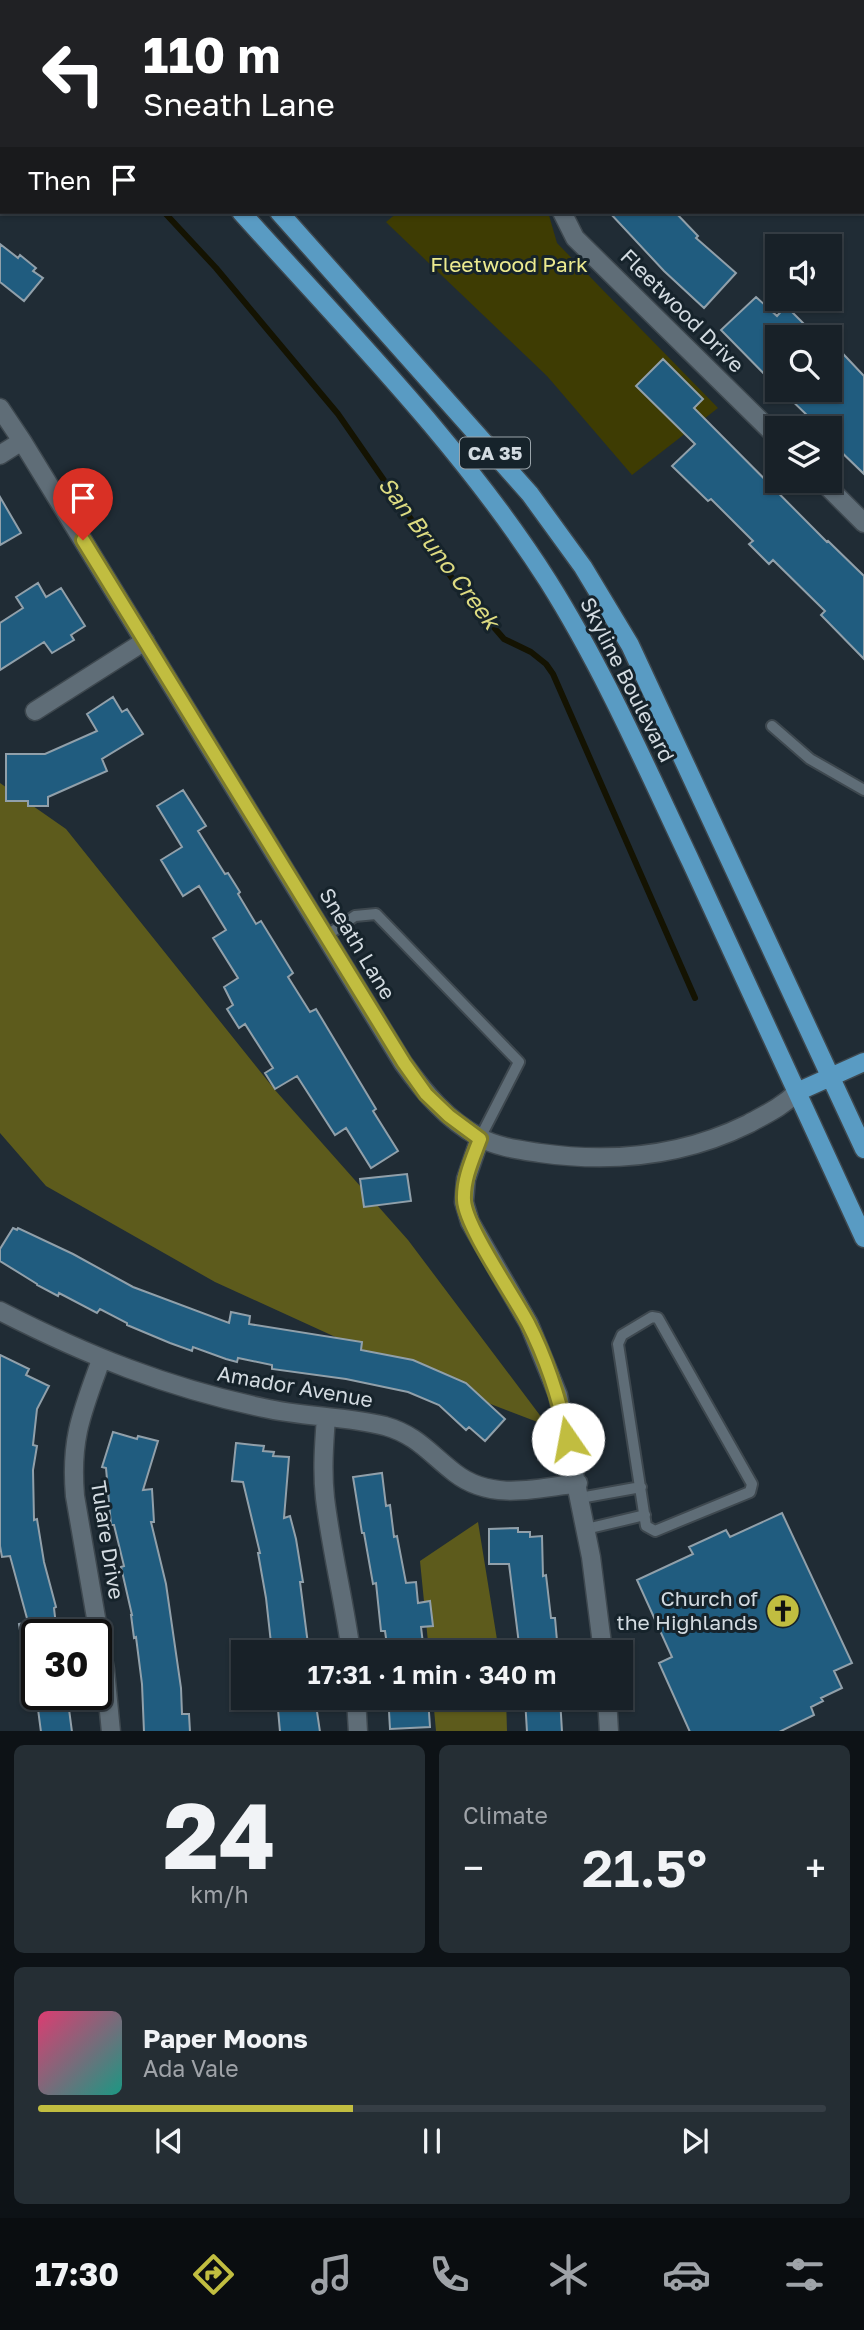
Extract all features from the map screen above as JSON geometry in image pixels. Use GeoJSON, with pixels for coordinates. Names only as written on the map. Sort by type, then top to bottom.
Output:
{"type":"FeatureCollection","features":[{"type":"Feature","properties":{"kind":"main road","name":"Skyline Boulevard"},"geometry":{"type":"LineString","coordinates":[[243,214],[422,416],[508,522],[546,578],[614,697],[864,1238]]}},
{"type":"Feature","properties":{"kind":"main road","name":"Skyline Boulevard"},"geometry":{"type":"LineString","coordinates":[[281,214],[523,485],[583,567],[607,605],[649,685],[864,1149]]}},
{"type":"Feature","properties":{"kind":"main road","name":"Sneath Lane"},"geometry":{"type":"LineString","coordinates":[[797,1092],[864,1062]]}},
{"type":"Feature","properties":{"kind":"street","name":"Fleetwood Drive"},"geometry":{"type":"LineString","coordinates":[[563,214],[575,238],[765,425]]}},
{"type":"Feature","properties":{"kind":"street","name":"Sneath Lane"},"geometry":{"type":"LineString","coordinates":[[0,408],[404,1063],[426,1094],[449,1116],[480,1139],[520,1150],[596,1157],[644,1155],[688,1147],[730,1133],[781,1107],[797,1092]]}},
{"type":"Feature","properties":{"kind":"street"},"geometry":{"type":"LineString","coordinates":[[0,455],[22,441]]}},
{"type":"Feature","properties":{"kind":"street"},"geometry":{"type":"LineString","coordinates":[[834,493],[864,523]]}},
{"type":"Feature","properties":{"kind":"street"},"geometry":{"type":"LineString","coordinates":[[35,711],[145,641]]}},
{"type":"Feature","properties":{"kind":"street"},"geometry":{"type":"LineString","coordinates":[[480,1139],[466,1180],[464,1202],[470,1222],[529,1324],[558,1395],[586,1529],[601,1640]]}},
{"type":"Feature","properties":{"kind":"street","name":"Amador Avenue"},"geometry":{"type":"LineString","coordinates":[[0,1311],[101,1360],[218,1398],[268,1409],[384,1426],[409,1434],[455,1474],[477,1486],[504,1492],[579,1490]]}},
{"type":"Feature","properties":{"kind":"street","name":"Tulare Drive"},"geometry":{"type":"LineString","coordinates":[[101,1360],[75,1438],[72,1468],[105,1670],[111,1731]]}},
{"type":"Feature","properties":{"kind":"street"},"geometry":{"type":"LineString","coordinates":[[326,1417],[323,1464],[325,1499],[349,1640]]}},
{"type":"Feature","properties":{"kind":"street"},"geometry":{"type":"LineString","coordinates":[[357,1710],[358,1731]]}},
{"type":"Feature","properties":{"kind":"street"},"geometry":{"type":"LineString","coordinates":[[608,1710],[609,1731]]}},
{"type":"Feature","properties":{"kind":"lane"},"geometry":{"type":"LineString","coordinates":[[772,726],[810,759],[864,790]]}},
{"type":"Feature","properties":{"kind":"lane"},"geometry":{"type":"LineString","coordinates":[[326,936],[355,916],[376,914],[519,1062],[480,1139]]}},
{"type":"Feature","properties":{"kind":"lane"},"geometry":{"type":"LineString","coordinates":[[652,1317],[658,1318],[752,1484],[750,1492],[654,1531],[646,1526],[645,1515],[618,1344],[622,1335],[652,1317]]}},
{"type":"Feature","properties":{"kind":"lane"},"geometry":{"type":"LineString","coordinates":[[579,1490],[641,1486]]}},
{"type":"Feature","properties":{"kind":"lane"},"geometry":{"type":"LineString","coordinates":[[586,1529],[645,1515]]}},
{"type":"Feature","properties":{"kind":"green space","name":"Fleetwood Park"},"geometry":{"type":"Polygon","coordinates":[[[396,214],[549,214],[557,243],[718,408],[632,475],[547,376],[386,222],[396,214]]]}},
{"type":"Feature","properties":{"kind":"shaded area"},"geometry":{"type":"Polygon","coordinates":[[[0,783],[66,829],[275,1090],[408,1240],[548,1426],[436,1383],[215,1282],[46,1186],[0,1133],[0,783]]]}},
{"type":"Feature","properties":{"kind":"shaded area"},"geometry":{"type":"Polygon","coordinates":[[[478,1522],[497,1640],[428,1640],[420,1561],[478,1522]]]}},
{"type":"Feature","properties":{"kind":"shaded area"},"geometry":{"type":"Polygon","coordinates":[[[434,1710],[506,1710],[507,1731],[436,1731],[434,1710]]]}},
{"type":"Feature","properties":{"kind":"building"},"geometry":{"type":"Polygon","coordinates":[[[611,214],[677,214],[698,236],[696,238],[736,273],[704,308],[664,271],[611,214]]]}},
{"type":"Feature","properties":{"kind":"building"},"geometry":{"type":"Polygon","coordinates":[[[0,244],[18,258],[20,255],[36,268],[33,271],[43,278],[24,301],[0,282],[0,244]]]}},
{"type":"Feature","properties":{"kind":"building"},"geometry":{"type":"Polygon","coordinates":[[[756,297],[765,305],[765,311],[771,311],[777,316],[782,311],[791,311],[805,325],[765,325],[765,375],[721,330],[756,297]]]}},
{"type":"Feature","properties":{"kind":"building"},"geometry":{"type":"Polygon","coordinates":[[[842,353],[864,376],[864,474],[842,453],[842,416],[808,416],[793,402],[842,402],[842,353]]]}},
{"type":"Feature","properties":{"kind":"building"},"geometry":{"type":"Polygon","coordinates":[[[663,359],[703,399],[694,408],[765,480],[765,493],[778,493],[864,576],[864,659],[821,615],[825,611],[773,560],[769,564],[749,544],[753,541],[711,499],[708,501],[672,466],[695,444],[636,386],[663,359]]]}},
{"type":"Feature","properties":{"kind":"building"},"geometry":{"type":"Polygon","coordinates":[[[0,497],[21,533],[0,545],[0,497]]]}},
{"type":"Feature","properties":{"kind":"building"},"geometry":{"type":"Polygon","coordinates":[[[38,583],[46,597],[61,588],[85,626],[71,635],[74,640],[52,653],[44,642],[0,670],[0,623],[23,608],[16,597],[38,583]]]}},
{"type":"Feature","properties":{"kind":"building"},"geometry":{"type":"Polygon","coordinates":[[[113,697],[122,712],[127,709],[143,734],[102,759],[107,771],[48,797],[48,806],[28,806],[28,801],[6,801],[6,754],[45,754],[97,731],[87,714],[113,697]]]}},
{"type":"Feature","properties":{"kind":"building"},"geometry":{"type":"Polygon","coordinates":[[[183,790],[206,826],[198,831],[225,874],[228,873],[240,892],[238,894],[256,924],[261,921],[293,973],[288,977],[310,1012],[316,1009],[398,1151],[371,1168],[346,1128],[335,1135],[297,1076],[275,1089],[265,1073],[273,1068],[245,1024],[239,1028],[227,1009],[233,1005],[224,987],[238,978],[213,938],[226,930],[199,886],[183,896],[161,860],[182,847],[157,806],[183,790]]]}},
{"type":"Feature","properties":{"kind":"building"},"geometry":{"type":"Polygon","coordinates":[[[407,1174],[411,1201],[364,1207],[360,1179],[407,1174]]]}},
{"type":"Feature","properties":{"kind":"building"},"geometry":{"type":"Polygon","coordinates":[[[13,1228],[73,1254],[133,1287],[229,1323],[231,1312],[250,1316],[249,1324],[362,1342],[361,1350],[413,1360],[466,1383],[505,1419],[485,1441],[469,1427],[466,1430],[439,1405],[408,1392],[346,1379],[272,1369],[272,1365],[238,1358],[237,1362],[193,1347],[192,1351],[170,1343],[127,1325],[100,1309],[97,1313],[59,1293],[58,1296],[0,1261],[0,1249],[13,1228]]]}},
{"type":"Feature","properties":{"kind":"building"},"geometry":{"type":"Polygon","coordinates":[[[0,1355],[29,1369],[26,1375],[49,1386],[37,1409],[33,1445],[37,1446],[33,1470],[34,1520],[37,1519],[44,1562],[56,1607],[55,1619],[27,1619],[10,1556],[2,1557],[0,1355]]]}},
{"type":"Feature","properties":{"kind":"building"},"geometry":{"type":"Polygon","coordinates":[[[113,1432],[137,1439],[138,1436],[158,1441],[143,1490],[152,1489],[154,1522],[151,1522],[166,1584],[181,1688],[182,1714],[189,1714],[190,1731],[144,1731],[136,1637],[134,1638],[132,1615],[121,1567],[124,1566],[114,1525],[111,1525],[106,1468],[102,1467],[113,1432]]]}},
{"type":"Feature","properties":{"kind":"building"},"geometry":{"type":"Polygon","coordinates":[[[236,1443],[264,1446],[263,1451],[274,1452],[273,1456],[289,1457],[284,1518],[290,1516],[296,1539],[303,1582],[300,1582],[307,1640],[271,1640],[260,1553],[243,1482],[232,1481],[236,1443]]]}},
{"type":"Feature","properties":{"kind":"building"},"geometry":{"type":"Polygon","coordinates":[[[382,1473],[386,1506],[390,1505],[394,1537],[397,1536],[406,1583],[416,1582],[418,1603],[430,1601],[433,1626],[421,1627],[423,1640],[386,1640],[385,1631],[381,1631],[376,1583],[373,1584],[353,1477],[382,1473]]]}},
{"type":"Feature","properties":{"kind":"building"},"geometry":{"type":"Polygon","coordinates":[[[782,1513],[852,1663],[834,1671],[842,1688],[821,1698],[823,1701],[811,1707],[814,1715],[781,1731],[690,1731],[659,1663],[672,1657],[637,1580],[693,1554],[689,1547],[726,1530],[730,1537],[782,1513]]]}},
{"type":"Feature","properties":{"kind":"building"},"geometry":{"type":"Polygon","coordinates":[[[518,1528],[518,1532],[530,1532],[530,1537],[542,1536],[543,1576],[546,1575],[551,1618],[555,1618],[557,1640],[518,1640],[509,1564],[489,1564],[489,1529],[518,1528]]]}},
{"type":"Feature","properties":{"kind":"building"},"geometry":{"type":"Polygon","coordinates":[[[38,1710],[69,1710],[72,1731],[41,1731],[38,1710]]]}},
{"type":"Feature","properties":{"kind":"building"},"geometry":{"type":"Polygon","coordinates":[[[278,1710],[317,1710],[320,1731],[280,1731],[278,1710]]]}},
{"type":"Feature","properties":{"kind":"building"},"geometry":{"type":"Polygon","coordinates":[[[429,1710],[430,1727],[390,1729],[389,1711],[429,1710]]]}},
{"type":"Feature","properties":{"kind":"building"},"geometry":{"type":"Polygon","coordinates":[[[526,1710],[561,1710],[562,1731],[527,1731],[526,1710]]]}},
{"type":"Feature","properties":{"kind":"waterway","name":"San Bruno Creek"},"geometry":{"type":"LineString","coordinates":[[166,214],[216,268],[338,414],[454,581],[504,639],[531,652],[546,664],[553,674],[695,998]]}},
{"type":"Feature","properties":{"kind":"place","name":"Church of the Highlands"},"geometry":{"type":"Point","coordinates":[783,1611]}},
{"type":"Feature","properties":{"kind":"route"},"geometry":{"type":"LineString","coordinates":[[83,540],[404,1063],[426,1094],[449,1116],[480,1139],[466,1180],[464,1202],[470,1222],[529,1324],[558,1395],[568,1439]]}}]}
